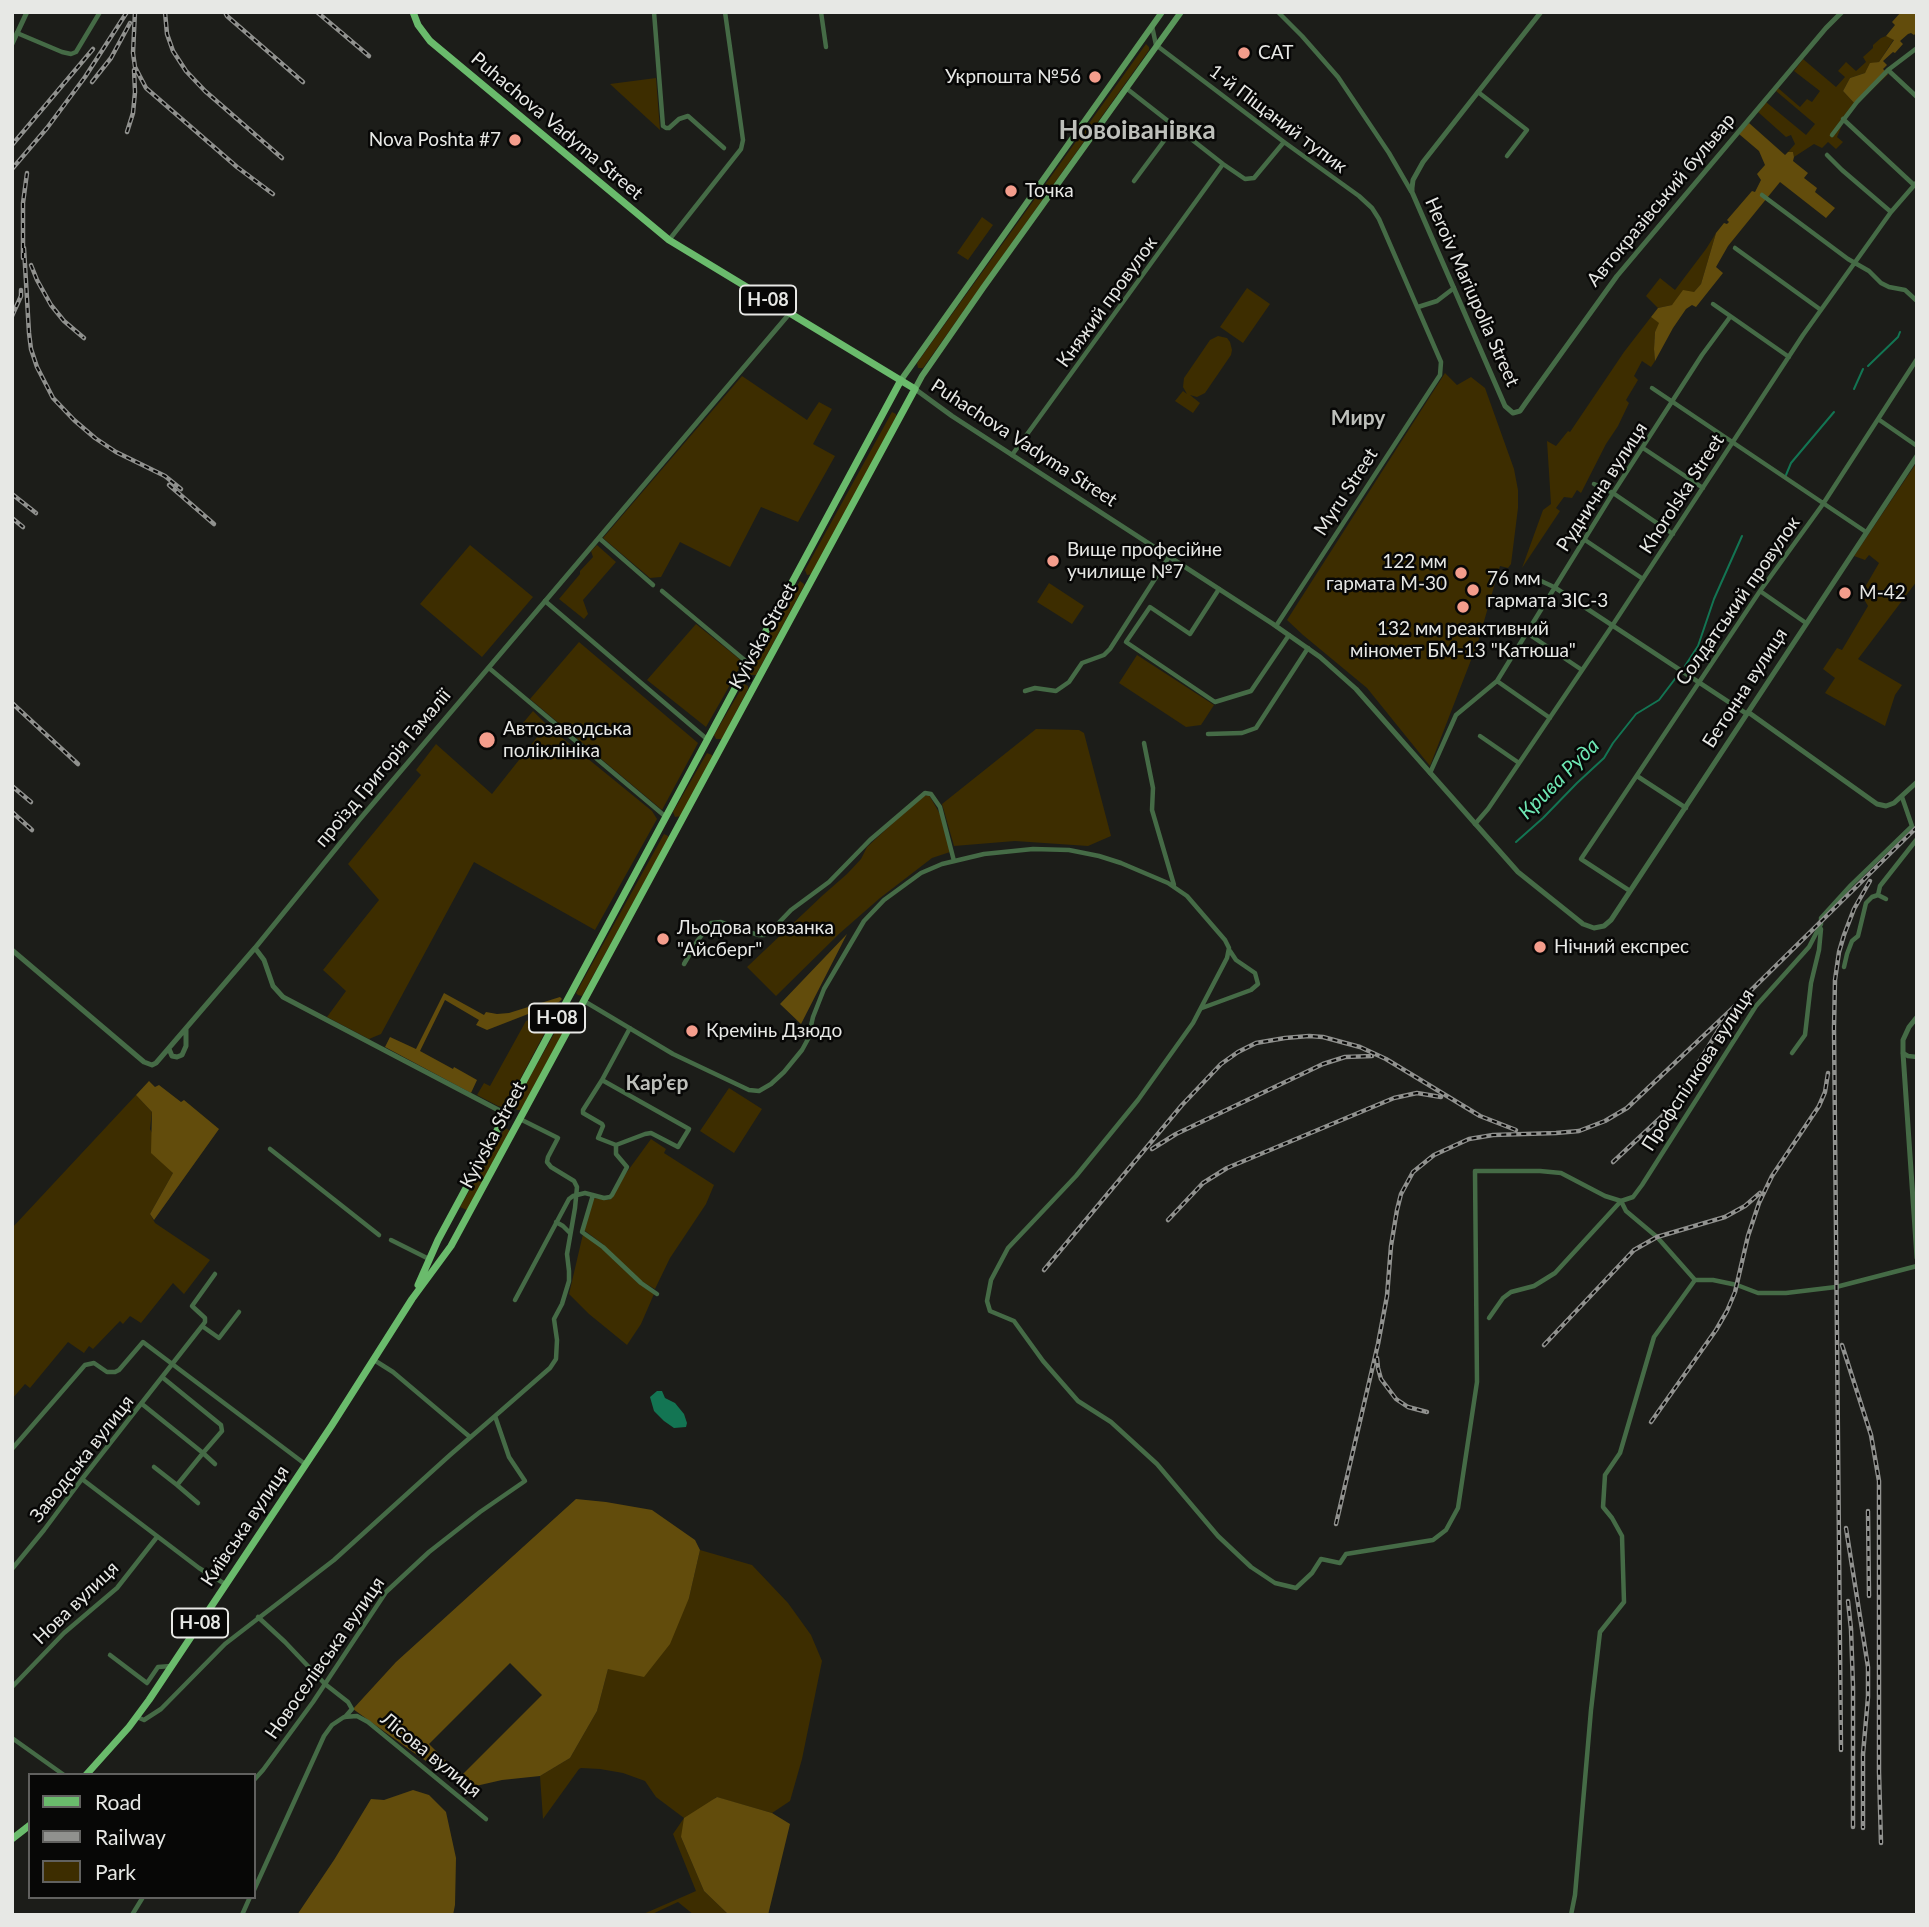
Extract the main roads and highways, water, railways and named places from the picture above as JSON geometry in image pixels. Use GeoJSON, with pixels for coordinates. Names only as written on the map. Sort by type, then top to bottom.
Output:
{"type":"FeatureCollection","features":[{"type":"Feature","properties":{"kind":"main road","name":"Puhachova Vadyma Street"},"geometry":{"type":"LineString","coordinates":[[412,12],[430,41],[669,240],[915,389]]}},
{"type":"Feature","properties":{"kind":"main road","name":"Kyivska Street"},"geometry":{"type":"LineString","coordinates":[[412,1299],[440,1237],[901,380],[1162,12]]}},
{"type":"Feature","properties":{"kind":"main road","name":"Kyivska Street"},"geometry":{"type":"LineString","coordinates":[[306,1464],[412,1299],[451,1246],[922,376],[1181,12]]}},
{"type":"Feature","properties":{"kind":"main road"},"geometry":{"type":"LineString","coordinates":[[1152,26],[1164,34]]}},
{"type":"Feature","properties":{"kind":"main road"},"geometry":{"type":"LineString","coordinates":[[1144,36],[1156,45]]}},
{"type":"Feature","properties":{"kind":"main road"},"geometry":{"type":"LineString","coordinates":[[797,574],[811,582]]}},
{"type":"Feature","properties":{"kind":"main road"},"geometry":{"type":"LineString","coordinates":[[742,675],[756,682]]}},
{"type":"Feature","properties":{"kind":"main road"},"geometry":{"type":"LineString","coordinates":[[708,740],[721,747]]}},
{"type":"Feature","properties":{"kind":"main road"},"geometry":{"type":"LineString","coordinates":[[666,817],[679,825]]}},
{"type":"Feature","properties":{"kind":"main road"},"geometry":{"type":"LineString","coordinates":[[571,994],[583,1001]]}},
{"type":"Feature","properties":{"kind":"main road"},"geometry":{"type":"LineString","coordinates":[[506,1114],[519,1120]]}},
{"type":"Feature","properties":{"kind":"main road","name":"Київська вулиця"},"geometry":{"type":"LineString","coordinates":[[88,1773],[137,1717],[306,1464]]}},
{"type":"Feature","properties":{"kind":"main road"},"geometry":{"type":"LineString","coordinates":[[12,1839],[28,1827]]}},
{"type":"Feature","properties":{"kind":"waterway","name":"Крива Руда"},"geometry":{"type":"LineString","coordinates":[[1868,366],[1900,332]]}},
{"type":"Feature","properties":{"kind":"waterway","name":"Крива Руда"},"geometry":{"type":"LineString","coordinates":[[1854,389],[1863,369]]}},
{"type":"Feature","properties":{"kind":"waterway","name":"Крива Руда"},"geometry":{"type":"LineString","coordinates":[[1786,475],[1791,463],[1834,412]]}},
{"type":"Feature","properties":{"kind":"waterway","name":"Крива Руда"},"geometry":{"type":"LineString","coordinates":[[1685,666],[1698,646],[1714,599],[1742,536]]}},
{"type":"Feature","properties":{"kind":"waterway","name":"Крива Руда"},"geometry":{"type":"LineString","coordinates":[[1516,842],[1604,758],[1636,714],[1659,700],[1678,675]]}},
{"type":"Feature","properties":{"kind":"railway"},"geometry":{"type":"LineString","coordinates":[[12,169],[85,77],[127,12]]}},
{"type":"Feature","properties":{"kind":"railway"},"geometry":{"type":"LineString","coordinates":[[135,12],[135,67],[146,88],[237,167],[273,194]]}},
{"type":"Feature","properties":{"kind":"railway"},"geometry":{"type":"LineString","coordinates":[[165,12],[167,34],[173,51],[186,71],[282,158]]}},
{"type":"Feature","properties":{"kind":"railway"},"geometry":{"type":"LineString","coordinates":[[225,12],[303,82]]}},
{"type":"Feature","properties":{"kind":"railway"},"geometry":{"type":"LineString","coordinates":[[317,12],[369,56]]}},
{"type":"Feature","properties":{"kind":"railway"},"geometry":{"type":"LineString","coordinates":[[92,82],[111,58],[130,23]]}},
{"type":"Feature","properties":{"kind":"railway"},"geometry":{"type":"LineString","coordinates":[[12,145],[93,49]]}},
{"type":"Feature","properties":{"kind":"railway"},"geometry":{"type":"LineString","coordinates":[[127,132],[133,113],[134,70]]}},
{"type":"Feature","properties":{"kind":"railway"},"geometry":{"type":"LineString","coordinates":[[23,258],[23,203],[27,173]]}},
{"type":"Feature","properties":{"kind":"railway"},"geometry":{"type":"LineString","coordinates":[[24,248],[31,349],[53,398],[95,438],[116,452],[165,476],[181,489]]}},
{"type":"Feature","properties":{"kind":"railway"},"geometry":{"type":"LineString","coordinates":[[31,265],[51,305],[64,321],[84,338]]}},
{"type":"Feature","properties":{"kind":"railway"},"geometry":{"type":"LineString","coordinates":[[12,316],[21,290]]}},
{"type":"Feature","properties":{"kind":"railway"},"geometry":{"type":"LineString","coordinates":[[169,485],[214,524]]}},
{"type":"Feature","properties":{"kind":"railway"},"geometry":{"type":"LineString","coordinates":[[12,494],[36,513]]}},
{"type":"Feature","properties":{"kind":"railway"},"geometry":{"type":"LineString","coordinates":[[12,518],[23,527]]}},
{"type":"Feature","properties":{"kind":"railway"},"geometry":{"type":"LineString","coordinates":[[12,703],[78,764]]}},
{"type":"Feature","properties":{"kind":"railway"},"geometry":{"type":"LineString","coordinates":[[12,786],[31,802]]}},
{"type":"Feature","properties":{"kind":"railway"},"geometry":{"type":"LineString","coordinates":[[12,812],[32,830]]}},
{"type":"Feature","properties":{"kind":"railway"},"geometry":{"type":"LineString","coordinates":[[1336,1524],[1378,1344],[1387,1296],[1397,1210],[1401,1194],[1413,1172],[1434,1155],[1469,1139],[1493,1135],[1579,1131],[1605,1121],[1627,1108],[1917,827]]}},
{"type":"Feature","properties":{"kind":"railway"},"geometry":{"type":"LineString","coordinates":[[1841,1750],[1835,980],[1844,935],[1854,909],[1870,881]]}},
{"type":"Feature","properties":{"kind":"railway"},"geometry":{"type":"LineString","coordinates":[[1613,1162],[1671,1108],[1721,1026]]}},
{"type":"Feature","properties":{"kind":"railway"},"geometry":{"type":"LineString","coordinates":[[1044,1270],[1182,1105],[1221,1064],[1256,1043],[1309,1036],[1360,1047],[1386,1059],[1480,1116],[1516,1130]]}},
{"type":"Feature","properties":{"kind":"railway"},"geometry":{"type":"LineString","coordinates":[[1152,1149],[1176,1134],[1323,1064],[1345,1057],[1372,1056]]}},
{"type":"Feature","properties":{"kind":"railway"},"geometry":{"type":"LineString","coordinates":[[1651,1422],[1727,1311],[1735,1292],[1759,1203],[1772,1176],[1819,1106],[1825,1092],[1828,1073]]}},
{"type":"Feature","properties":{"kind":"railway"},"geometry":{"type":"LineString","coordinates":[[1168,1220],[1203,1183],[1227,1168],[1394,1098],[1417,1093],[1441,1097]]}},
{"type":"Feature","properties":{"kind":"railway"},"geometry":{"type":"LineString","coordinates":[[1544,1345],[1634,1250],[1657,1237],[1725,1217],[1745,1206],[1760,1193]]}},
{"type":"Feature","properties":{"kind":"railway"},"geometry":{"type":"LineString","coordinates":[[1842,1345],[1871,1435],[1879,1481],[1881,1843]]}},
{"type":"Feature","properties":{"kind":"railway"},"geometry":{"type":"LineString","coordinates":[[1377,1358],[1381,1379],[1396,1399],[1408,1407],[1427,1412]]}},
{"type":"Feature","properties":{"kind":"railway"},"geometry":{"type":"LineString","coordinates":[[1868,1511],[1869,1596]]}},
{"type":"Feature","properties":{"kind":"railway"},"geometry":{"type":"LineString","coordinates":[[1846,1528],[1868,1667],[1863,1754],[1863,1828]]}},
{"type":"Feature","properties":{"kind":"railway"},"geometry":{"type":"LineString","coordinates":[[1848,1601],[1853,1687],[1853,1827]]}},
{"type":"Feature","properties":{"kind":"place","name":"САТ"},"geometry":{"type":"Point","coordinates":[1244,53]}},
{"type":"Feature","properties":{"kind":"place","name":"Укрпошта №56"},"geometry":{"type":"Point","coordinates":[1095,77]}},
{"type":"Feature","properties":{"kind":"place","name":"Nova Poshta #7"},"geometry":{"type":"Point","coordinates":[515,140]}},
{"type":"Feature","properties":{"kind":"place","name":"Точка"},"geometry":{"type":"Point","coordinates":[1011,191]}},
{"type":"Feature","properties":{"kind":"place","name":"Вище професійне училище №7"},"geometry":{"type":"Point","coordinates":[1053,561]}},
{"type":"Feature","properties":{"kind":"place","name":"122 мм гармата М-30"},"geometry":{"type":"Point","coordinates":[1461,573]}},
{"type":"Feature","properties":{"kind":"place","name":"76 мм гармата ЗІС-3"},"geometry":{"type":"Point","coordinates":[1473,590]}},
{"type":"Feature","properties":{"kind":"place","name":"М-42"},"geometry":{"type":"Point","coordinates":[1845,593]}},
{"type":"Feature","properties":{"kind":"place","name":"132 мм реактивний міномет БМ-13 \"Катюша\""},"geometry":{"type":"Point","coordinates":[1463,607]}},
{"type":"Feature","properties":{"kind":"place","name":"Автозаводська поліклініка"},"geometry":{"type":"Point","coordinates":[487,740]}},
{"type":"Feature","properties":{"kind":"place","name":"Льодова ковзанка \"Айсберг\""},"geometry":{"type":"Point","coordinates":[663,939]}},
{"type":"Feature","properties":{"kind":"place","name":"Нічний експрес"},"geometry":{"type":"Point","coordinates":[1540,947]}},
{"type":"Feature","properties":{"kind":"place","name":"Кремінь Дзюдо"},"geometry":{"type":"Point","coordinates":[692,1031]}},
{"type":"Feature","properties":{"kind":"district","name":"Новоіванівка"},"geometry":{"type":"Point","coordinates":[1137,131]}},
{"type":"Feature","properties":{"kind":"district","name":"Миру"},"geometry":{"type":"Point","coordinates":[1358,418]}},
{"type":"Feature","properties":{"kind":"district","name":"Кар’єр"},"geometry":{"type":"Point","coordinates":[657,1083]}}]}
